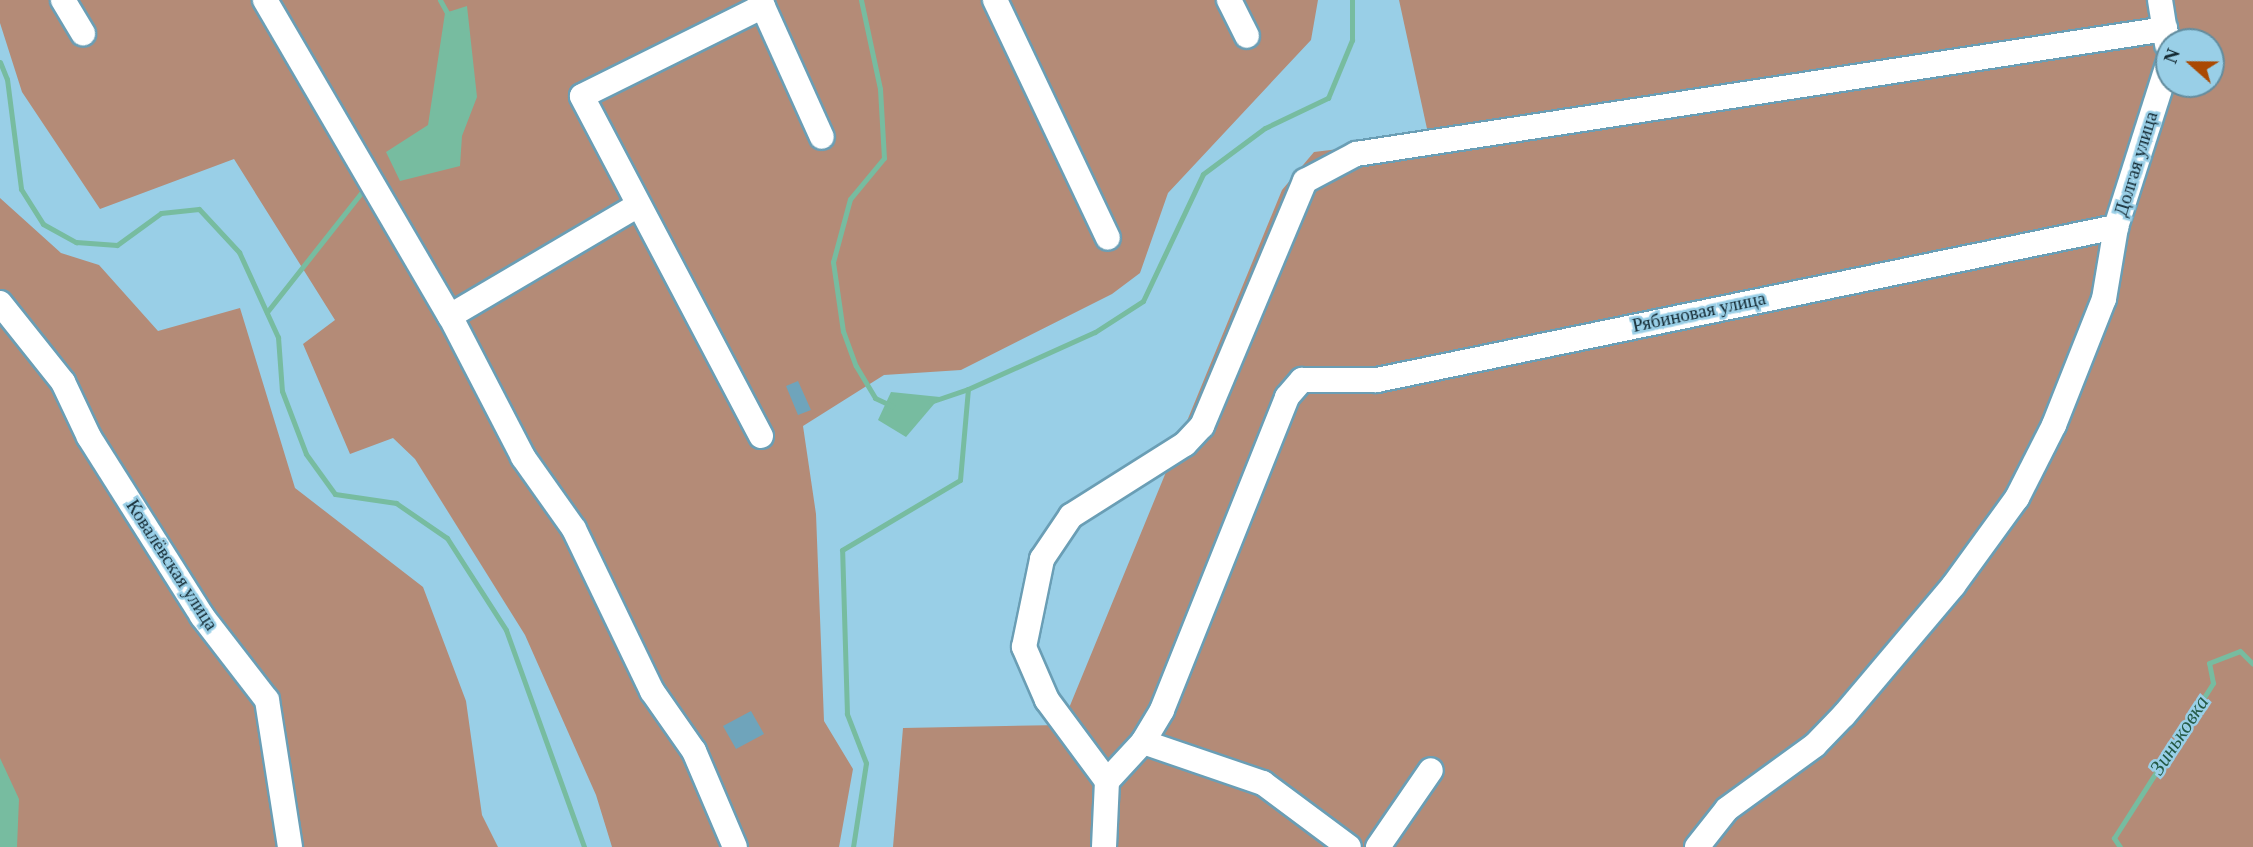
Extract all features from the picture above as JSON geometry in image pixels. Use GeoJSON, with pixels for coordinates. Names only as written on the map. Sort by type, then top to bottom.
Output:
{"type":"FeatureCollection","features":[{"type":"Feature","properties":{"kind":"street"},"geometry":{"type":"LineString","coordinates":[[63,0],[83,33]]}},
{"type":"Feature","properties":{"kind":"street"},"geometry":{"type":"LineString","coordinates":[[265,0],[450,316],[523,457],[574,529],[652,691],[694,751],[735,847]]}},
{"type":"Feature","properties":{"kind":"street"},"geometry":{"type":"LineString","coordinates":[[995,0],[1108,238]]}},
{"type":"Feature","properties":{"kind":"street"},"geometry":{"type":"LineString","coordinates":[[1228,0],[1247,36]]}},
{"type":"Feature","properties":{"kind":"street","name":"Долгая улица"},"geometry":{"type":"LineString","coordinates":[[2160,0],[2165,28]]}},
{"type":"Feature","properties":{"kind":"street"},"geometry":{"type":"LineString","coordinates":[[761,436],[637,206],[582,96],[762,3],[821,137]]}},
{"type":"Feature","properties":{"kind":"street"},"geometry":{"type":"LineString","coordinates":[[1104,847],[1107,781],[1046,700],[1024,647],[1042,559],[1071,516],[1185,444],[1202,426],[1305,181],[1356,154],[2155,31]]}},
{"type":"Feature","properties":{"kind":"street","name":"Долгая улица"},"geometry":{"type":"LineString","coordinates":[[1698,847],[1727,809],[1815,744],[1844,715],[1953,586],[2017,498],[2054,425],[2104,299],[2116,227],[2157,98]]}},
{"type":"Feature","properties":{"kind":"street"},"geometry":{"type":"LineString","coordinates":[[450,316],[637,206]]}},
{"type":"Feature","properties":{"kind":"street","name":"Рябиновая улица"},"geometry":{"type":"LineString","coordinates":[[1143,743],[1162,710],[1287,397],[1302,380],[1377,380],[2116,227]]}},
{"type":"Feature","properties":{"kind":"street","name":"Ковалёвская улица"},"geometry":{"type":"LineString","coordinates":[[0,303],[63,382],[89,437],[202,616],[267,700],[290,847]]}},
{"type":"Feature","properties":{"kind":"street"},"geometry":{"type":"LineString","coordinates":[[1107,781],[1143,743],[1263,783],[1349,847]]}},
{"type":"Feature","properties":{"kind":"street"},"geometry":{"type":"LineString","coordinates":[[1378,847],[1431,770]]}},
{"type":"Feature","properties":{"kind":"shaded area"},"geometry":{"type":"Polygon","coordinates":[[[0,0],[1318,0],[1311,40],[1168,193],[1140,273],[1112,294],[961,370],[884,375],[803,426],[816,514],[824,721],[853,769],[839,847],[612,847],[596,795],[525,635],[415,459],[393,438],[350,454],[303,344],[335,320],[234,159],[100,209],[22,92],[0,23],[0,0]]]}},
{"type":"Feature","properties":{"kind":"shaded area"},"geometry":{"type":"Polygon","coordinates":[[[1399,0],[2253,0],[2253,847],[893,847],[903,728],[1062,725],[1282,190],[1314,152],[1429,138],[1399,0]]]}},
{"type":"Feature","properties":{"kind":"shaded area"},"geometry":{"type":"Polygon","coordinates":[[[467,6],[477,97],[462,136],[460,166],[400,181],[386,152],[428,125],[445,13],[467,6]]]}},
{"type":"Feature","properties":{"kind":"shaded area"},"geometry":{"type":"Polygon","coordinates":[[[0,198],[61,253],[99,265],[158,331],[240,308],[295,488],[423,587],[466,701],[482,815],[498,847],[0,847],[0,198]]]}},
{"type":"Feature","properties":{"kind":"shaded area"},"geometry":{"type":"Polygon","coordinates":[[[891,392],[940,397],[906,437],[878,420],[891,392]]]}},
{"type":"Feature","properties":{"kind":"shaded area"},"geometry":{"type":"Polygon","coordinates":[[[0,758],[19,799],[17,847],[0,847],[0,758]]]}},
{"type":"Feature","properties":{"kind":"building"},"geometry":{"type":"Polygon","coordinates":[[[798,381],[811,410],[798,415],[786,386],[798,381]]]}},
{"type":"Feature","properties":{"kind":"building"},"geometry":{"type":"Polygon","coordinates":[[[751,711],[764,734],[736,749],[723,726],[751,711]]]}},
{"type":"Feature","properties":{"kind":"waterway"},"geometry":{"type":"LineString","coordinates":[[440,0],[449,16]]}},
{"type":"Feature","properties":{"kind":"waterway"},"geometry":{"type":"LineString","coordinates":[[861,0],[880,89],[884,158],[850,199],[833,262],[843,331],[856,366],[875,398],[892,406]]}},
{"type":"Feature","properties":{"kind":"waterway"},"geometry":{"type":"LineString","coordinates":[[853,847],[866,763],[847,714],[842,550],[960,480],[968,389],[1095,332],[1143,301],[1203,174],[1265,128],[1328,98],[1352,40],[1352,0]]}},
{"type":"Feature","properties":{"kind":"waterway"},"geometry":{"type":"LineString","coordinates":[[0,62],[7,79],[21,189],[43,224],[76,242],[117,245],[161,213],[199,209],[239,252],[278,337],[282,391],[306,454],[335,494],[396,503],[447,538],[506,630],[584,847]]}},
{"type":"Feature","properties":{"kind":"waterway"},"geometry":{"type":"LineString","coordinates":[[267,312],[361,193]]}},
{"type":"Feature","properties":{"kind":"waterway"},"geometry":{"type":"LineString","coordinates":[[930,402],[968,389]]}},
{"type":"Feature","properties":{"kind":"waterway","name":"Зиньковка"},"geometry":{"type":"LineString","coordinates":[[2120,847],[2114,838],[2213,683],[2209,663],[2240,651],[2253,664]]}}]}
